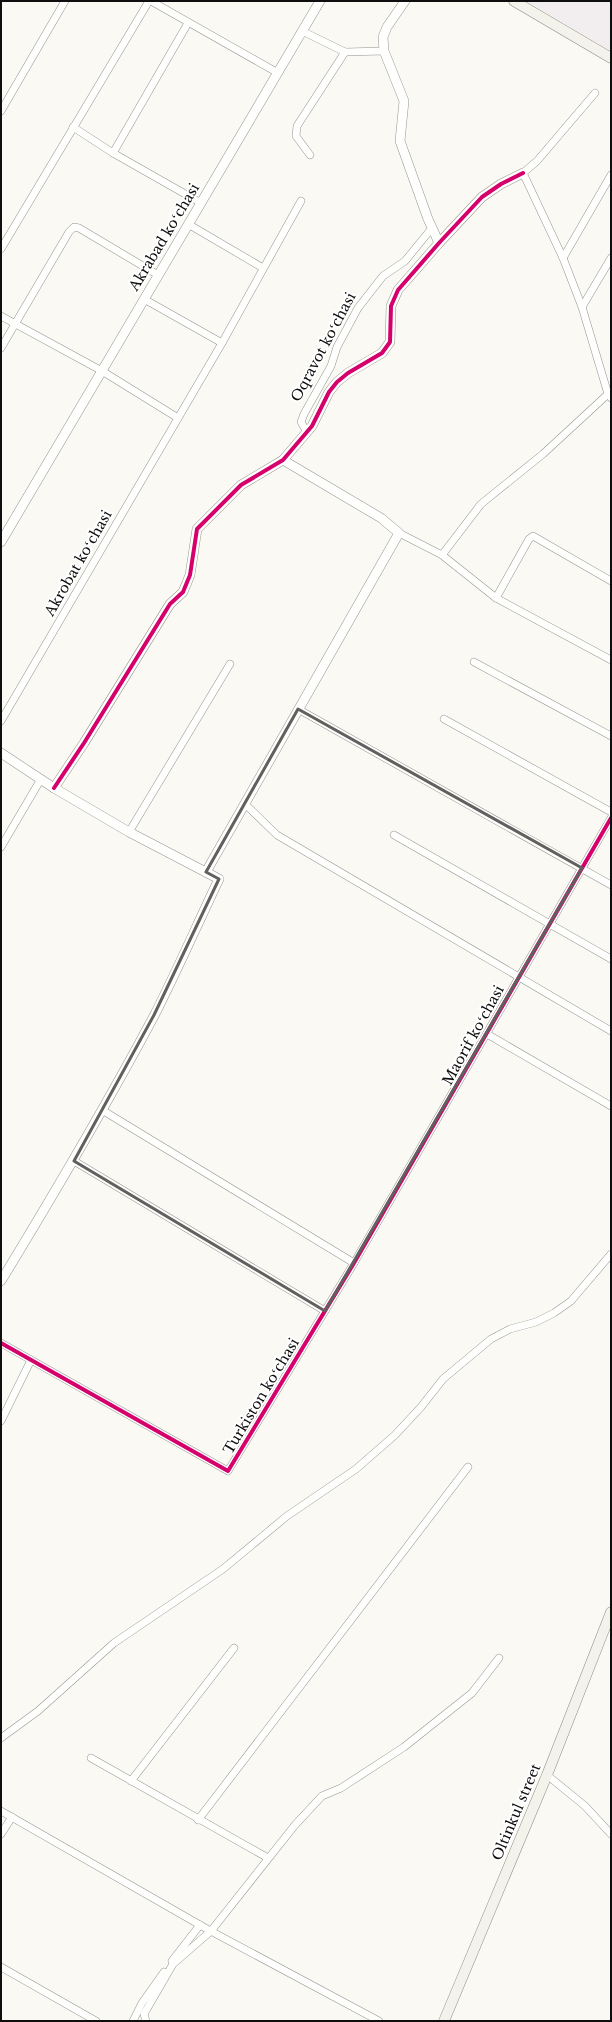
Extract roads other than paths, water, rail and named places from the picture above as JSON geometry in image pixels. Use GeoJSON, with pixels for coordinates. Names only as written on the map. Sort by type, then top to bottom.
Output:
{"type":"FeatureCollection","features":[{"type":"Feature","properties":{"kind":"main road"},"geometry":{"type":"LineString","coordinates":[[514,1],[611,58]]}},
{"type":"Feature","properties":{"kind":"main road","name":"Oltinkul street"},"geometry":{"type":"LineString","coordinates":[[444,2021],[547,1775],[611,1612]]}},
{"type":"Feature","properties":{"kind":"street"},"geometry":{"type":"LineString","coordinates":[[1,111],[64,1]]}},
{"type":"Feature","properties":{"kind":"street"},"geometry":{"type":"LineString","coordinates":[[1,249],[150,1],[278,73]]}},
{"type":"Feature","properties":{"kind":"street","name":"Akrabad koʻchasi"},"geometry":{"type":"LineString","coordinates":[[1,542],[320,1]]}},
{"type":"Feature","properties":{"kind":"street"},"geometry":{"type":"LineString","coordinates":[[405,1],[387,27],[383,37],[384,51],[404,101],[404,115],[400,129],[400,141],[439,243]]}},
{"type":"Feature","properties":{"kind":"street"},"geometry":{"type":"LineString","coordinates":[[113,153],[188,23]]}},
{"type":"Feature","properties":{"kind":"street"},"geometry":{"type":"LineString","coordinates":[[302,31],[345,52],[384,51]]}},
{"type":"Feature","properties":{"kind":"street"},"geometry":{"type":"LineString","coordinates":[[310,155],[296,136],[297,126],[345,52]]}},
{"type":"Feature","properties":{"kind":"street"},"geometry":{"type":"LineString","coordinates":[[54,788],[84,743],[170,604],[183,592],[190,575],[197,529],[240,485],[283,460],[312,426],[329,392],[337,382],[348,373],[382,353],[386,349],[390,342],[391,306],[393,298],[398,290],[482,197],[501,184],[523,173],[537,161],[595,93]]}},
{"type":"Feature","properties":{"kind":"street"},"geometry":{"type":"LineString","coordinates":[[74,127],[113,153],[200,204]]}},
{"type":"Feature","properties":{"kind":"street"},"geometry":{"type":"LineString","coordinates":[[442,555],[481,504],[543,454],[609,396],[582,307],[563,258],[523,173]]}},
{"type":"Feature","properties":{"kind":"street"},"geometry":{"type":"LineString","coordinates":[[563,258],[611,175]]}},
{"type":"Feature","properties":{"kind":"street","name":"Akrobat koʻchasi"},"geometry":{"type":"LineString","coordinates":[[1,720],[222,342],[300,201]]}},
{"type":"Feature","properties":{"kind":"street"},"geometry":{"type":"LineString","coordinates":[[188,224],[263,268]]}},
{"type":"Feature","properties":{"kind":"street"},"geometry":{"type":"LineString","coordinates":[[1,348],[68,232],[74,228],[79,228],[158,275]]}},
{"type":"Feature","properties":{"kind":"street","name":"Oqravot koʻchasi"},"geometry":{"type":"LineString","coordinates":[[306,432],[302,422],[304,414],[331,366],[337,347],[358,308],[383,276],[405,261],[432,228]]}},
{"type":"Feature","properties":{"kind":"street"},"geometry":{"type":"LineString","coordinates":[[582,307],[611,258]]}},
{"type":"Feature","properties":{"kind":"street"},"geometry":{"type":"LineString","coordinates":[[144,299],[222,342]]}},
{"type":"Feature","properties":{"kind":"street"},"geometry":{"type":"LineString","coordinates":[[1,316],[102,371],[178,418]]}},
{"type":"Feature","properties":{"kind":"street"},"geometry":{"type":"LineString","coordinates":[[283,460],[380,518],[399,533],[442,555],[496,598],[611,660]]}},
{"type":"Feature","properties":{"kind":"street"},"geometry":{"type":"LineString","coordinates":[[206,872],[399,533]]}},
{"type":"Feature","properties":{"kind":"street"},"geometry":{"type":"LineString","coordinates":[[496,598],[529,539],[534,536],[611,580]]}},
{"type":"Feature","properties":{"kind":"street"},"geometry":{"type":"LineString","coordinates":[[474,662],[611,736]]}},
{"type":"Feature","properties":{"kind":"street"},"geometry":{"type":"LineString","coordinates":[[129,832],[230,664]]}},
{"type":"Feature","properties":{"kind":"street"},"geometry":{"type":"LineString","coordinates":[[298,709],[611,885]]}},
{"type":"Feature","properties":{"kind":"street"},"geometry":{"type":"LineString","coordinates":[[444,719],[611,812]]}},
{"type":"Feature","properties":{"kind":"street"},"geometry":{"type":"LineString","coordinates":[[1,752],[54,788],[129,832],[219,879],[154,1015],[74,1161],[1,1281]]}},
{"type":"Feature","properties":{"kind":"street"},"geometry":{"type":"LineString","coordinates":[[1,846],[40,779]]}},
{"type":"Feature","properties":{"kind":"street"},"geometry":{"type":"LineString","coordinates":[[245,804],[277,835],[519,978]]}},
{"type":"Feature","properties":{"kind":"street","name":"Maorif koʻchasi"},"geometry":{"type":"LineString","coordinates":[[354,1263],[611,818]]}},
{"type":"Feature","properties":{"kind":"street"},"geometry":{"type":"LineString","coordinates":[[394,835],[611,959]]}},
{"type":"Feature","properties":{"kind":"street","name":"Maorif koʻchasi"},"geometry":{"type":"LineString","coordinates":[[519,978],[611,1031]]}},
{"type":"Feature","properties":{"kind":"street","name":"Maorif koʻchasi"},"geometry":{"type":"LineString","coordinates":[[487,1034],[611,1106]]}},
{"type":"Feature","properties":{"kind":"street"},"geometry":{"type":"LineString","coordinates":[[102,1110],[354,1263]]}},
{"type":"Feature","properties":{"kind":"street"},"geometry":{"type":"LineString","coordinates":[[74,1161],[325,1311]]}},
{"type":"Feature","properties":{"kind":"street"},"geometry":{"type":"LineString","coordinates":[[1,1738],[38,1712],[114,1643],[224,1569],[287,1516],[356,1469],[395,1435],[421,1407],[443,1379],[491,1339],[510,1329],[536,1322],[571,1301],[611,1254]]}},
{"type":"Feature","properties":{"kind":"street","name":"Turkiston koʻchasi"},"geometry":{"type":"LineString","coordinates":[[31,1360],[228,1471],[354,1263]]}},
{"type":"Feature","properties":{"kind":"street"},"geometry":{"type":"LineString","coordinates":[[1,1342],[31,1360],[1,1421]]}},
{"type":"Feature","properties":{"kind":"street"},"geometry":{"type":"LineString","coordinates":[[198,1820],[468,1467]]}},
{"type":"Feature","properties":{"kind":"street"},"geometry":{"type":"LineString","coordinates":[[131,1781],[234,1648]]}},
{"type":"Feature","properties":{"kind":"street"},"geometry":{"type":"LineString","coordinates":[[146,2021],[144,2014],[173,1964],[211,1931],[268,1858],[322,1796],[341,1788],[404,1747],[472,1693],[499,1658]]}},
{"type":"Feature","properties":{"kind":"street"},"geometry":{"type":"LineString","coordinates":[[91,1758],[198,1820],[268,1858]]}},
{"type":"Feature","properties":{"kind":"street"},"geometry":{"type":"LineString","coordinates":[[547,1775],[585,1806],[611,1834]]}},
{"type":"Feature","properties":{"kind":"street"},"geometry":{"type":"LineString","coordinates":[[1,1812],[200,1925],[379,2021]]}},
{"type":"Feature","properties":{"kind":"street"},"geometry":{"type":"LineString","coordinates":[[1,1834],[12,1817]]}},
{"type":"Feature","properties":{"kind":"street"},"geometry":{"type":"LineString","coordinates":[[133,2021],[142,2003],[200,1925]]}},
{"type":"Feature","properties":{"kind":"street"},"geometry":{"type":"LineString","coordinates":[[1,1967],[96,2021]]}}]}
